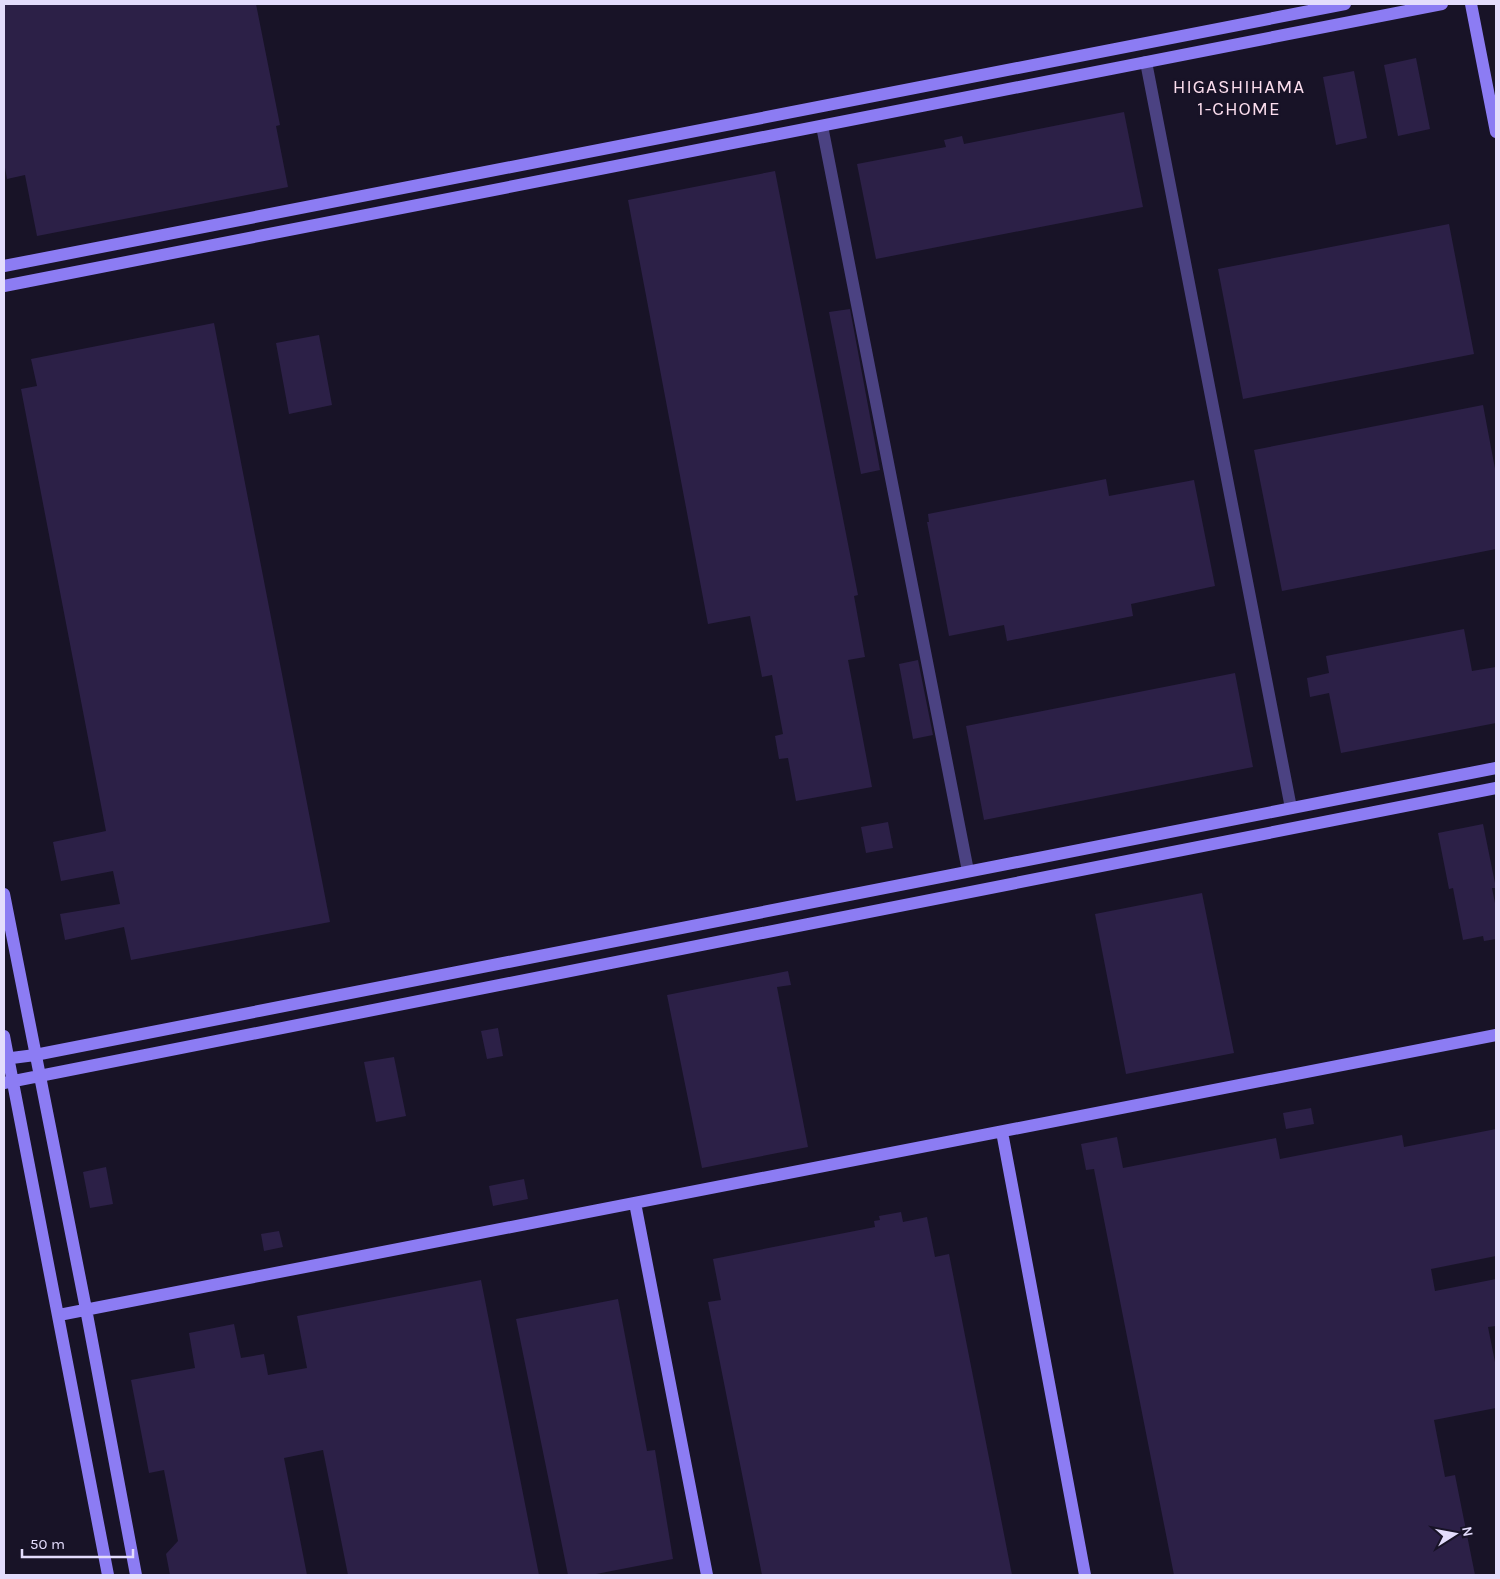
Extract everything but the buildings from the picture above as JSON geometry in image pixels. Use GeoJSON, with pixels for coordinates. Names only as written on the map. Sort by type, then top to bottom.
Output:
{"type":"FeatureCollection","features":[{"type":"Feature","properties":{"kind":"street"},"geometry":{"type":"LineString","coordinates":[[4,266],[1346,4]]}},
{"type":"Feature","properties":{"kind":"street"},"geometry":{"type":"LineString","coordinates":[[4,286],[1442,4]]}},
{"type":"Feature","properties":{"kind":"street"},"geometry":{"type":"LineString","coordinates":[[1471,4],[1496,132]]}},
{"type":"Feature","properties":{"kind":"street"},"geometry":{"type":"LineString","coordinates":[[1142,44],[1295,828]]}},
{"type":"Feature","properties":{"kind":"street"},"geometry":{"type":"LineString","coordinates":[[818,107],[972,892]]}},
{"type":"Feature","properties":{"kind":"street"},"geometry":{"type":"LineString","coordinates":[[6,1058],[36,1055],[1496,768]]}},
{"type":"Feature","properties":{"kind":"street"},"geometry":{"type":"LineString","coordinates":[[8,1082],[1496,788]]}},
{"type":"Feature","properties":{"kind":"street"},"geometry":{"type":"LineString","coordinates":[[4,894],[86,1309],[136,1575]]}},
{"type":"Feature","properties":{"kind":"street"},"geometry":{"type":"LineString","coordinates":[[59,1315],[1496,1035]]}},
{"type":"Feature","properties":{"kind":"street"},"geometry":{"type":"LineString","coordinates":[[4,1036],[8,1082],[59,1315],[108,1575]]}},
{"type":"Feature","properties":{"kind":"street"},"geometry":{"type":"LineString","coordinates":[[1002,1132],[1085,1575]]}},
{"type":"Feature","properties":{"kind":"street"},"geometry":{"type":"LineString","coordinates":[[635,1203],[707,1575]]}},
{"type":"Feature","properties":{"kind":"district","name":"HIGASHIHAMA 1-CHOME"},"geometry":{"type":"Point","coordinates":[1239,98]}}]}
